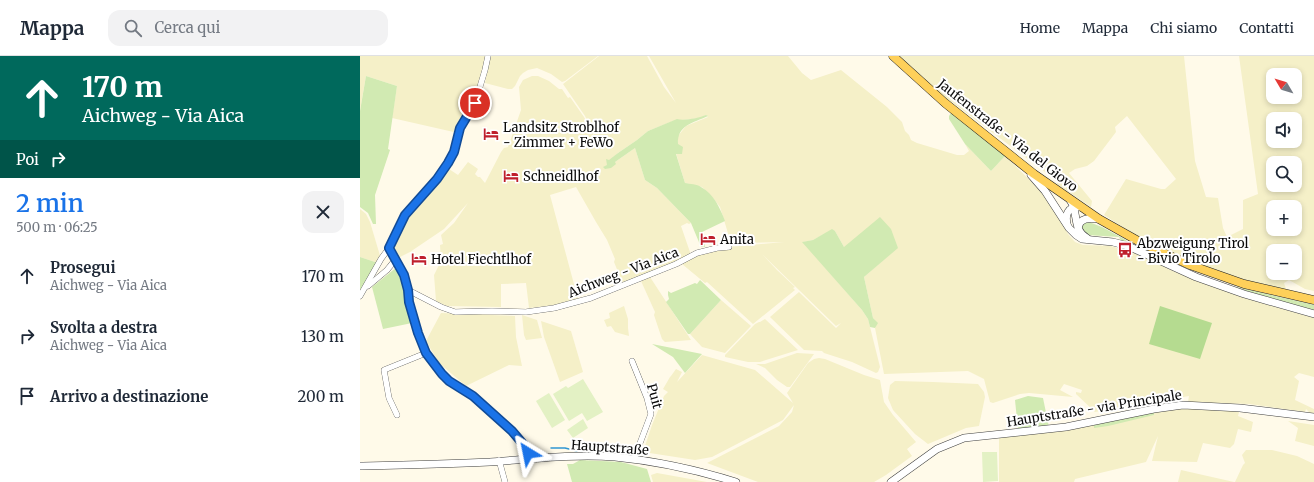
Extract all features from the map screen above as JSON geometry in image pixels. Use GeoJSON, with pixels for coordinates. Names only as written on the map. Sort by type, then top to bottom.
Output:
{"type":"FeatureCollection","features":[{"type":"Feature","properties":{"kind":"main road","name":"Jaufenstraße - Via del Giovo"},"geometry":{"type":"LineString","coordinates":[[893,56],[945,103],[1034,174],[1099,219],[1140,242],[1190,266],[1244,284],[1314,300]]}},
{"type":"Feature","properties":{"kind":"street"},"geometry":{"type":"LineString","coordinates":[[360,296],[389,248],[405,215],[437,179],[454,152],[460,128],[476,100],[488,56]]}},
{"type":"Feature","properties":{"kind":"street"},"geometry":{"type":"LineString","coordinates":[[1011,155],[1027,170],[1045,191],[1069,228],[1079,238],[1113,242],[1128,246],[1196,277],[1268,302],[1314,314]]}},
{"type":"Feature","properties":{"kind":"street"},"geometry":{"type":"LineString","coordinates":[[1069,199],[1074,207],[1081,235],[1090,240]]}},
{"type":"Feature","properties":{"kind":"street"},"geometry":{"type":"LineString","coordinates":[[1069,228],[1067,214],[1071,208],[1084,208]]}},
{"type":"Feature","properties":{"kind":"street"},"geometry":{"type":"LineString","coordinates":[[1079,231],[1079,226],[1087,218],[1099,219]]}},
{"type":"Feature","properties":{"kind":"street","name":"Aichweg - Via Aica"},"geometry":{"type":"LineString","coordinates":[[408,290],[455,312],[526,312],[554,308],[591,298],[670,267],[697,253],[717,248],[729,247]]}},
{"type":"Feature","properties":{"kind":"street"},"geometry":{"type":"LineString","coordinates":[[389,248],[404,275],[408,290],[409,302],[418,333],[426,353],[449,381],[473,396],[512,431],[528,450],[529,459]]}},
{"type":"Feature","properties":{"kind":"street"},"geometry":{"type":"LineString","coordinates":[[365,289],[387,270],[396,259]]}},
{"type":"Feature","properties":{"kind":"street"},"geometry":{"type":"LineString","coordinates":[[397,414],[389,398],[384,370],[426,353]]}},
{"type":"Feature","properties":{"kind":"street","name":"Puit"},"geometry":{"type":"LineString","coordinates":[[632,361],[647,398],[651,414],[634,459]]}},
{"type":"Feature","properties":{"kind":"street","name":"Hauptstraße - via Principale"},"geometry":{"type":"LineString","coordinates":[[891,482],[937,449],[964,438],[1066,427],[1154,409],[1183,405],[1240,408],[1314,417]]}},
{"type":"Feature","properties":{"kind":"street","name":"Hauptstraße"},"geometry":{"type":"LineString","coordinates":[[360,466],[457,464],[570,456],[634,459],[705,473],[736,482]]}},
{"type":"Feature","properties":{"kind":"street"},"geometry":{"type":"LineString","coordinates":[[499,460],[505,482]]}},
{"type":"Feature","properties":{"kind":"shaded area"},"geometry":{"type":"Polygon","coordinates":[[[360,56],[488,56],[482,82],[458,133],[392,118],[397,86],[366,76],[360,110],[360,56]]]}},
{"type":"Feature","properties":{"kind":"shaded area"},"geometry":{"type":"Polygon","coordinates":[[[490,56],[598,56],[565,81],[562,82],[551,74],[537,68],[523,73],[515,86],[512,89],[508,89],[485,83],[490,56]]]}},
{"type":"Feature","properties":{"kind":"shaded area"},"geometry":{"type":"Polygon","coordinates":[[[599,56],[647,56],[664,87],[676,103],[649,56],[788,56],[802,73],[811,80],[841,70],[887,107],[902,122],[905,131],[911,140],[957,155],[964,155],[969,151],[965,144],[991,171],[1005,156],[1037,187],[1046,198],[1058,214],[1068,234],[1075,242],[1083,245],[1111,246],[1130,252],[1131,251],[1173,271],[1242,297],[1314,318],[1314,377],[1299,373],[1294,377],[1299,381],[1295,400],[1314,409],[1314,413],[1310,413],[1306,409],[1305,412],[1250,404],[1188,402],[1189,396],[1095,412],[1076,394],[1076,392],[1081,393],[1082,390],[1064,384],[1060,390],[1073,397],[1029,393],[1020,394],[993,403],[990,402],[984,379],[968,371],[884,374],[875,328],[877,323],[873,318],[864,277],[898,247],[844,247],[835,231],[832,230],[813,240],[803,242],[862,310],[868,319],[880,367],[876,373],[822,351],[804,350],[770,317],[799,292],[836,328],[841,323],[836,326],[762,254],[795,287],[793,288],[795,290],[753,324],[707,282],[705,283],[682,264],[697,253],[717,248],[784,242],[731,243],[720,207],[702,187],[685,183],[676,153],[678,136],[686,126],[708,117],[706,115],[701,118],[673,121],[648,131],[618,153],[609,161],[607,165],[615,162],[635,148],[645,180],[657,188],[691,223],[681,226],[691,255],[673,264],[623,284],[607,240],[576,187],[550,195],[578,299],[564,304],[529,308],[526,283],[501,284],[501,307],[447,306],[436,301],[434,275],[441,261],[440,245],[443,244],[441,235],[454,223],[468,203],[444,229],[410,252],[398,258],[389,248],[400,224],[446,167],[458,175],[468,162],[478,169],[475,174],[485,183],[501,152],[504,148],[508,147],[521,110],[519,87],[523,80],[532,76],[538,76],[549,81],[559,89],[562,89],[568,98],[570,97],[584,117],[600,147],[585,116],[563,84],[599,56]]]}},
{"type":"Feature","properties":{"kind":"shaded area"},"geometry":{"type":"Polygon","coordinates":[[[897,56],[1184,56],[1195,161],[1206,197],[1218,198],[1223,228],[1227,237],[1243,229],[1243,200],[1258,194],[1239,56],[1314,56],[1314,291],[1305,289],[1289,280],[1284,283],[1286,289],[1251,282],[1201,266],[1132,233],[1104,215],[1126,179],[1165,189],[1176,179],[1127,116],[1115,127],[1116,132],[1094,161],[1087,166],[1075,169],[1069,173],[1092,201],[1091,207],[1057,184],[1057,181],[952,102],[950,103],[897,56]]]}},
{"type":"Feature","properties":{"kind":"shaded area"},"geometry":{"type":"Polygon","coordinates":[[[360,209],[366,214],[370,222],[381,259],[378,263],[360,257],[360,209]]]}},
{"type":"Feature","properties":{"kind":"shaded area"},"geometry":{"type":"Polygon","coordinates":[[[650,277],[691,340],[665,342],[662,339],[654,315],[655,312],[641,281],[650,277]]]}},
{"type":"Feature","properties":{"kind":"shaded area"},"geometry":{"type":"Polygon","coordinates":[[[721,300],[751,326],[725,353],[702,347],[690,334],[721,300]]]}},
{"type":"Feature","properties":{"kind":"shaded area"},"geometry":{"type":"Polygon","coordinates":[[[624,306],[628,319],[629,336],[615,332],[611,326],[607,327],[604,320],[610,318],[609,313],[624,306]]]}},
{"type":"Feature","properties":{"kind":"shaded area"},"geometry":{"type":"Polygon","coordinates":[[[441,313],[515,316],[516,337],[522,366],[509,365],[466,386],[439,363],[426,341],[441,313]]]}},
{"type":"Feature","properties":{"kind":"shaded area"},"geometry":{"type":"Polygon","coordinates":[[[522,315],[537,320],[542,338],[526,340],[522,315]]]}},
{"type":"Feature","properties":{"kind":"shaded area"},"geometry":{"type":"Polygon","coordinates":[[[765,319],[798,350],[760,362],[748,362],[725,357],[725,355],[755,324],[765,319]]]}},
{"type":"Feature","properties":{"kind":"shaded area"},"geometry":{"type":"Polygon","coordinates":[[[541,321],[571,331],[583,372],[560,382],[544,337],[541,321]]]}},
{"type":"Feature","properties":{"kind":"shaded area"},"geometry":{"type":"Polygon","coordinates":[[[797,353],[814,354],[790,387],[787,387],[777,380],[765,368],[756,364],[765,364],[797,353]]]}},
{"type":"Feature","properties":{"kind":"shaded area"},"geometry":{"type":"Polygon","coordinates":[[[702,355],[755,370],[793,403],[787,393],[808,363],[814,359],[825,359],[880,380],[884,402],[916,442],[907,449],[912,456],[874,482],[758,482],[707,463],[779,426],[792,412],[794,405],[783,420],[712,457],[695,460],[643,452],[664,396],[668,392],[663,389],[670,377],[676,369],[682,372],[677,382],[702,355]]]}},
{"type":"Feature","properties":{"kind":"shaded area"},"geometry":{"type":"Polygon","coordinates":[[[895,381],[978,384],[984,392],[985,397],[979,426],[966,428],[928,444],[915,434],[893,410],[888,398],[890,385],[895,381]]]}},
{"type":"Feature","properties":{"kind":"shaded area"},"geometry":{"type":"Polygon","coordinates":[[[1183,405],[1240,408],[1238,416],[1253,422],[1251,432],[1238,429],[1234,444],[1230,448],[1203,443],[1197,462],[1152,461],[1158,436],[1146,462],[1075,479],[1074,482],[999,482],[999,435],[1154,415],[1154,409],[1183,405]]]}},
{"type":"Feature","properties":{"kind":"shaded area"},"geometry":{"type":"Polygon","coordinates":[[[1288,421],[1314,425],[1314,446],[1295,441],[1298,428],[1288,421]]]}},
{"type":"Feature","properties":{"kind":"shaded area"},"geometry":{"type":"Polygon","coordinates":[[[1246,450],[1272,450],[1297,456],[1314,464],[1314,482],[1235,482],[1245,463],[1242,455],[1246,450]]]}},
{"type":"Feature","properties":{"kind":"shaded area"},"geometry":{"type":"Polygon","coordinates":[[[1181,470],[1234,482],[1178,482],[1181,470]]]}},
{"type":"Feature","properties":{"kind":"shaded area"},"geometry":{"type":"Polygon","coordinates":[[[657,473],[707,482],[653,482],[651,475],[657,473]]]}},
{"type":"Feature","properties":{"kind":"green space"},"geometry":{"type":"Polygon","coordinates":[[[366,76],[397,86],[388,149],[390,150],[375,195],[376,224],[373,224],[368,213],[360,207],[360,111],[366,76]]]}},
{"type":"Feature","properties":{"kind":"green space"},"geometry":{"type":"Polygon","coordinates":[[[951,113],[1005,156],[991,171],[965,144],[949,119],[951,113]]]}},
{"type":"Feature","properties":{"kind":"green space"},"geometry":{"type":"Polygon","coordinates":[[[706,115],[708,116],[683,129],[678,138],[678,144],[683,147],[682,154],[676,154],[685,183],[699,186],[710,193],[719,206],[725,221],[702,232],[705,247],[701,247],[691,223],[657,188],[645,180],[635,148],[615,162],[616,164],[611,168],[605,169],[603,167],[607,165],[606,159],[609,160],[648,131],[677,119],[692,119],[706,115]]]}},
{"type":"Feature","properties":{"kind":"green space"},"geometry":{"type":"Polygon","coordinates":[[[880,217],[891,229],[898,248],[864,277],[873,318],[878,323],[875,328],[870,327],[868,319],[862,310],[802,242],[813,240],[832,229],[835,231],[844,247],[880,217]]]}},
{"type":"Feature","properties":{"kind":"green space"},"geometry":{"type":"Polygon","coordinates":[[[1089,222],[1102,227],[1126,240],[1128,243],[1121,241],[1119,237],[1087,235],[1082,231],[1082,226],[1084,223],[1089,222]]]}},
{"type":"Feature","properties":{"kind":"green space"},"geometry":{"type":"Polygon","coordinates":[[[360,257],[378,263],[360,296],[360,257]]]}},
{"type":"Feature","properties":{"kind":"green space"},"geometry":{"type":"Polygon","coordinates":[[[397,267],[405,288],[412,323],[383,329],[372,287],[397,267]]]}},
{"type":"Feature","properties":{"kind":"green space"},"geometry":{"type":"Polygon","coordinates":[[[700,280],[721,300],[690,334],[688,334],[666,302],[669,299],[668,291],[671,293],[695,283],[697,284],[700,280]]]}},
{"type":"Feature","properties":{"kind":"green space"},"geometry":{"type":"Polygon","coordinates":[[[1236,288],[1314,305],[1314,311],[1236,288]]]}},
{"type":"Feature","properties":{"kind":"green space"},"geometry":{"type":"Polygon","coordinates":[[[1160,306],[1212,323],[1200,359],[1149,344],[1160,306]]]}},
{"type":"Feature","properties":{"kind":"green space"},"geometry":{"type":"Polygon","coordinates":[[[652,344],[702,354],[685,373],[673,357],[652,344]]]}},
{"type":"Feature","properties":{"kind":"green space"},"geometry":{"type":"Polygon","coordinates":[[[583,379],[603,412],[587,421],[582,413],[569,421],[553,394],[566,386],[568,388],[583,379]]]}},
{"type":"Feature","properties":{"kind":"green space"},"geometry":{"type":"Polygon","coordinates":[[[549,393],[565,420],[552,428],[536,401],[549,393]]]}},
{"type":"Feature","properties":{"kind":"green space"},"geometry":{"type":"Polygon","coordinates":[[[1028,396],[1043,398],[1049,427],[1018,430],[1015,400],[1028,396]]]}},
{"type":"Feature","properties":{"kind":"green space"},"geometry":{"type":"Polygon","coordinates":[[[1154,409],[1154,415],[1094,428],[1094,425],[1154,409]]]}},
{"type":"Feature","properties":{"kind":"green space"},"geometry":{"type":"Polygon","coordinates":[[[583,419],[588,428],[573,438],[567,430],[583,419]]]}},
{"type":"Feature","properties":{"kind":"green space"},"geometry":{"type":"Polygon","coordinates":[[[982,452],[997,452],[998,481],[983,482],[982,452]]]}},
{"type":"Feature","properties":{"kind":"green space"},"geometry":{"type":"Polygon","coordinates":[[[580,460],[621,462],[647,469],[651,482],[572,482],[567,464],[573,464],[580,460]]]}},
{"type":"Feature","properties":{"kind":"waterway"},"geometry":{"type":"LineString","coordinates":[[551,448],[565,448],[577,451]]}},
{"type":"Feature","properties":{"kind":"waterway"},"geometry":{"type":"LineString","coordinates":[[582,451],[613,451]]}},
{"type":"Feature","properties":{"kind":"place","name":"Landsitz Stroblhof - Zimmer + FeWo"},"geometry":{"type":"Point","coordinates":[491,134]}},
{"type":"Feature","properties":{"kind":"place","name":"Schneidlhof"},"geometry":{"type":"Point","coordinates":[511,176]}},
{"type":"Feature","properties":{"kind":"place","name":"Anita"},"geometry":{"type":"Point","coordinates":[708,239]}},
{"type":"Feature","properties":{"kind":"place","name":"Abzweigung Tirol - Bivio Tirolo"},"geometry":{"type":"Point","coordinates":[1125,250]}},
{"type":"Feature","properties":{"kind":"place","name":"Hotel Fiechtlhof"},"geometry":{"type":"Point","coordinates":[419,259]}},
{"type":"Feature","properties":{"kind":"route"},"geometry":{"type":"LineString","coordinates":[[475,103],[460,128],[454,152],[448,163],[437,179],[405,215],[389,248],[404,275],[408,290],[409,302],[418,333],[426,353],[449,381],[473,396],[512,431],[528,450],[528,453]]}}]}
